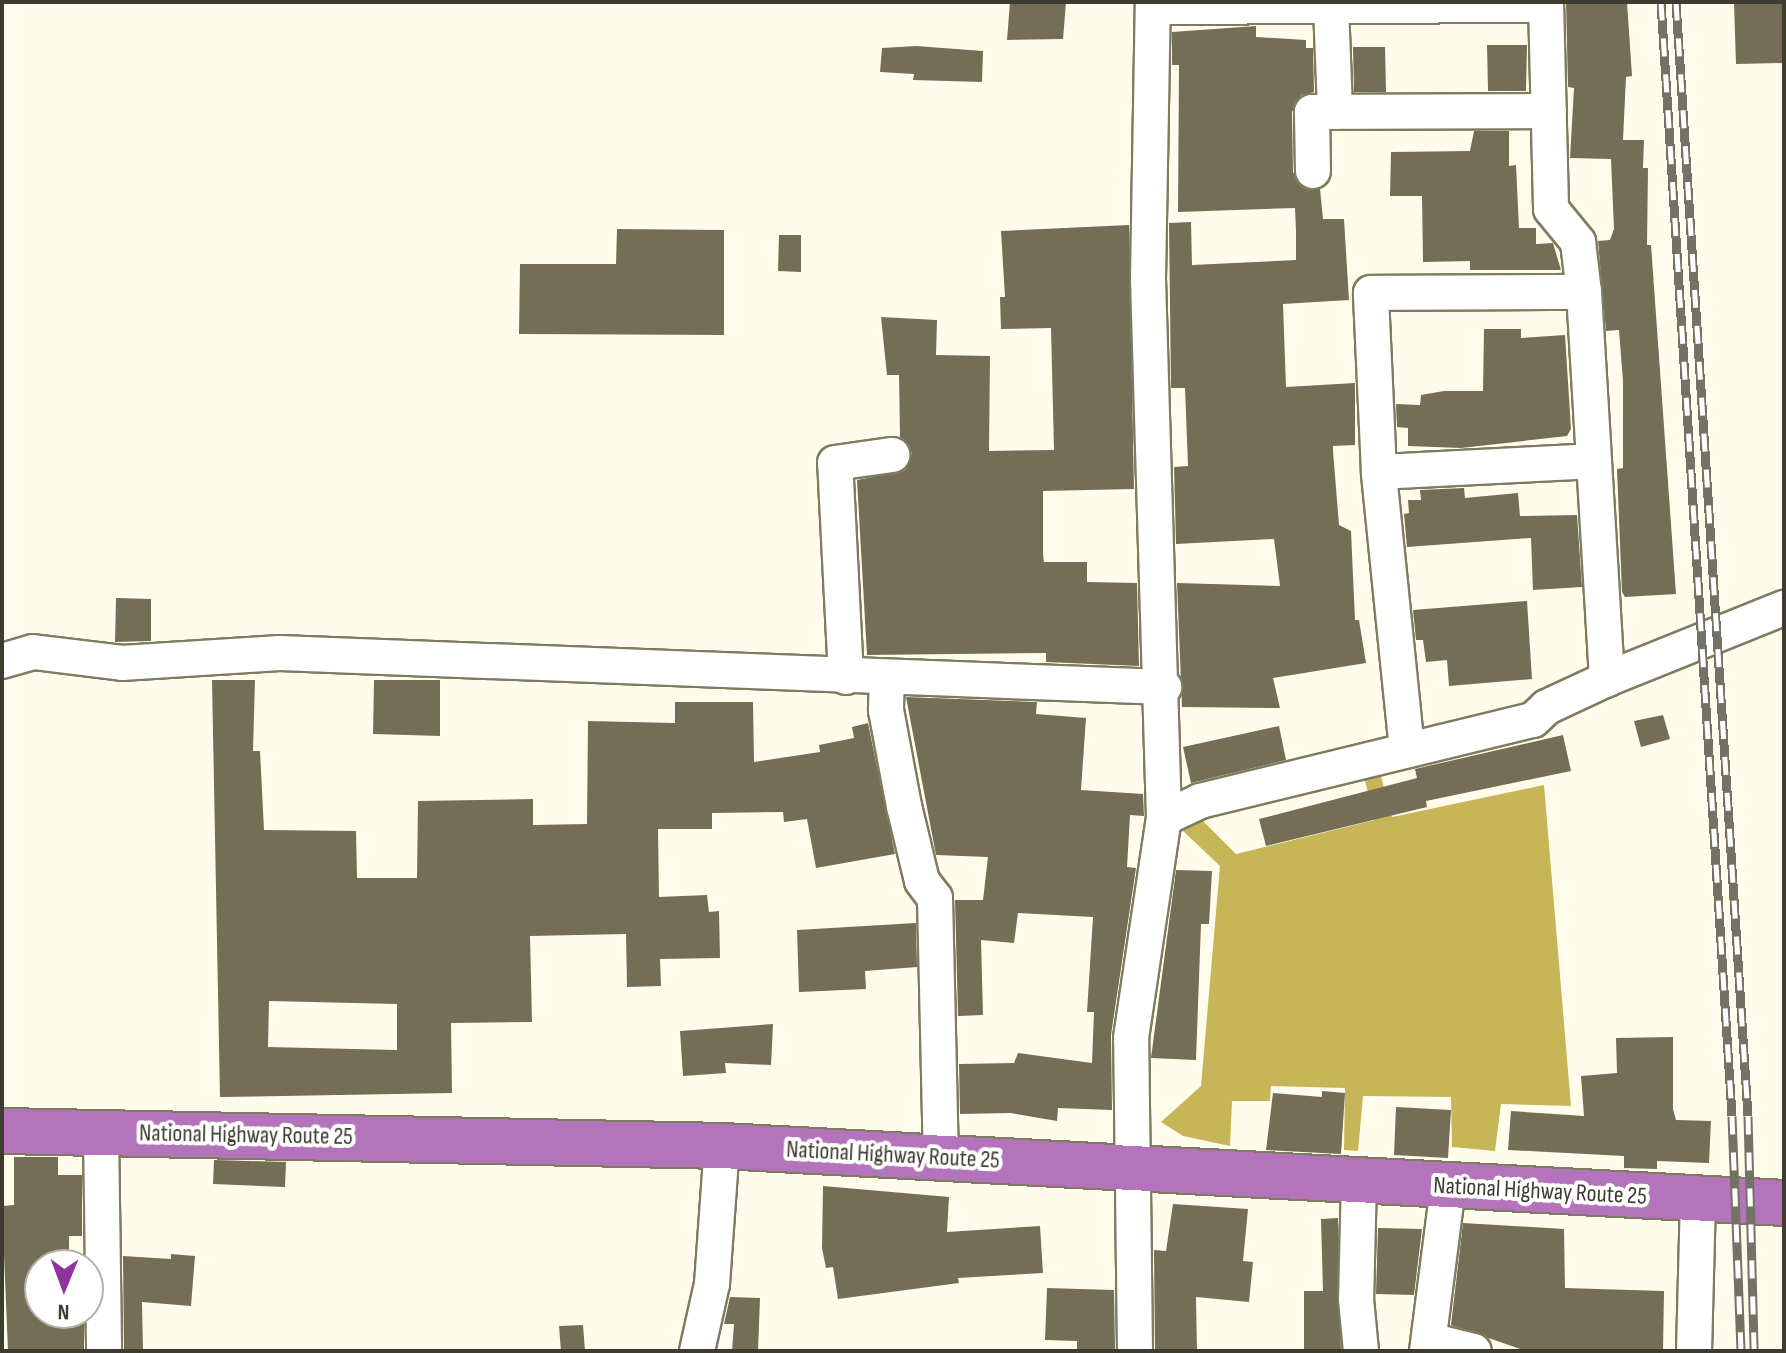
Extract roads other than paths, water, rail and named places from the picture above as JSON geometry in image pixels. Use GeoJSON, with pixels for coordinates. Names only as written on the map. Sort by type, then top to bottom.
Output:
{"type":"FeatureCollection","features":[{"type":"Feature","properties":{"kind":"highway","name":"National Highway Route 25"},"geometry":{"type":"LineString","coordinates":[[2,1131],[722,1146],[1784,1203]]}},
{"type":"Feature","properties":{"kind":"street"},"geometry":{"type":"LineString","coordinates":[[1135,1351],[1137,1190],[1129,1167],[1131,1038],[1164,818],[1164,687],[1148,279],[1153,4],[1546,4],[1551,209],[1578,242],[1584,292],[1607,679]]}},
{"type":"Feature","properties":{"kind":"street"},"geometry":{"type":"LineString","coordinates":[[1331,6],[1335,112]]}},
{"type":"Feature","properties":{"kind":"street"},"geometry":{"type":"LineString","coordinates":[[1313,171],[1312,112],[1549,111]]}},
{"type":"Feature","properties":{"kind":"street"},"geometry":{"type":"LineString","coordinates":[[1407,750],[1379,472],[1371,293],[1584,292]]}},
{"type":"Feature","properties":{"kind":"street"},"geometry":{"type":"LineString","coordinates":[[846,677],[835,463],[892,455]]}},
{"type":"Feature","properties":{"kind":"street"},"geometry":{"type":"LineString","coordinates":[[1379,472],[1594,461]]}},
{"type":"Feature","properties":{"kind":"street"},"geometry":{"type":"LineString","coordinates":[[1164,818],[1200,801],[1533,720],[1547,707],[1607,679],[1784,608]]}},
{"type":"Feature","properties":{"kind":"street"},"geometry":{"type":"LineString","coordinates":[[2,661],[33,652],[122,663],[280,653],[1164,687]]}},
{"type":"Feature","properties":{"kind":"street"},"geometry":{"type":"LineString","coordinates":[[887,678],[886,710],[904,806],[922,881],[935,898],[941,1157]]}},
{"type":"Feature","properties":{"kind":"street"},"geometry":{"type":"LineString","coordinates":[[101,1131],[104,1351]]}},
{"type":"Feature","properties":{"kind":"street"},"geometry":{"type":"LineString","coordinates":[[697,1351],[712,1284],[722,1146]]}},
{"type":"Feature","properties":{"kind":"street"},"geometry":{"type":"LineString","coordinates":[[1359,1179],[1356,1299],[1361,1351]]}},
{"type":"Feature","properties":{"kind":"street"},"geometry":{"type":"LineString","coordinates":[[1448,1186],[1428,1346],[1474,1351]]}},
{"type":"Feature","properties":{"kind":"street"},"geometry":{"type":"LineString","coordinates":[[1694,1351],[1698,1200]]}},
{"type":"Feature","properties":{"kind":"railway"},"geometry":{"type":"LineString","coordinates":[[1661,2],[1732,1116],[1741,1351]]}},
{"type":"Feature","properties":{"kind":"railway"},"geometry":{"type":"LineString","coordinates":[[1676,2],[1748,1116],[1754,1351]]}}]}
